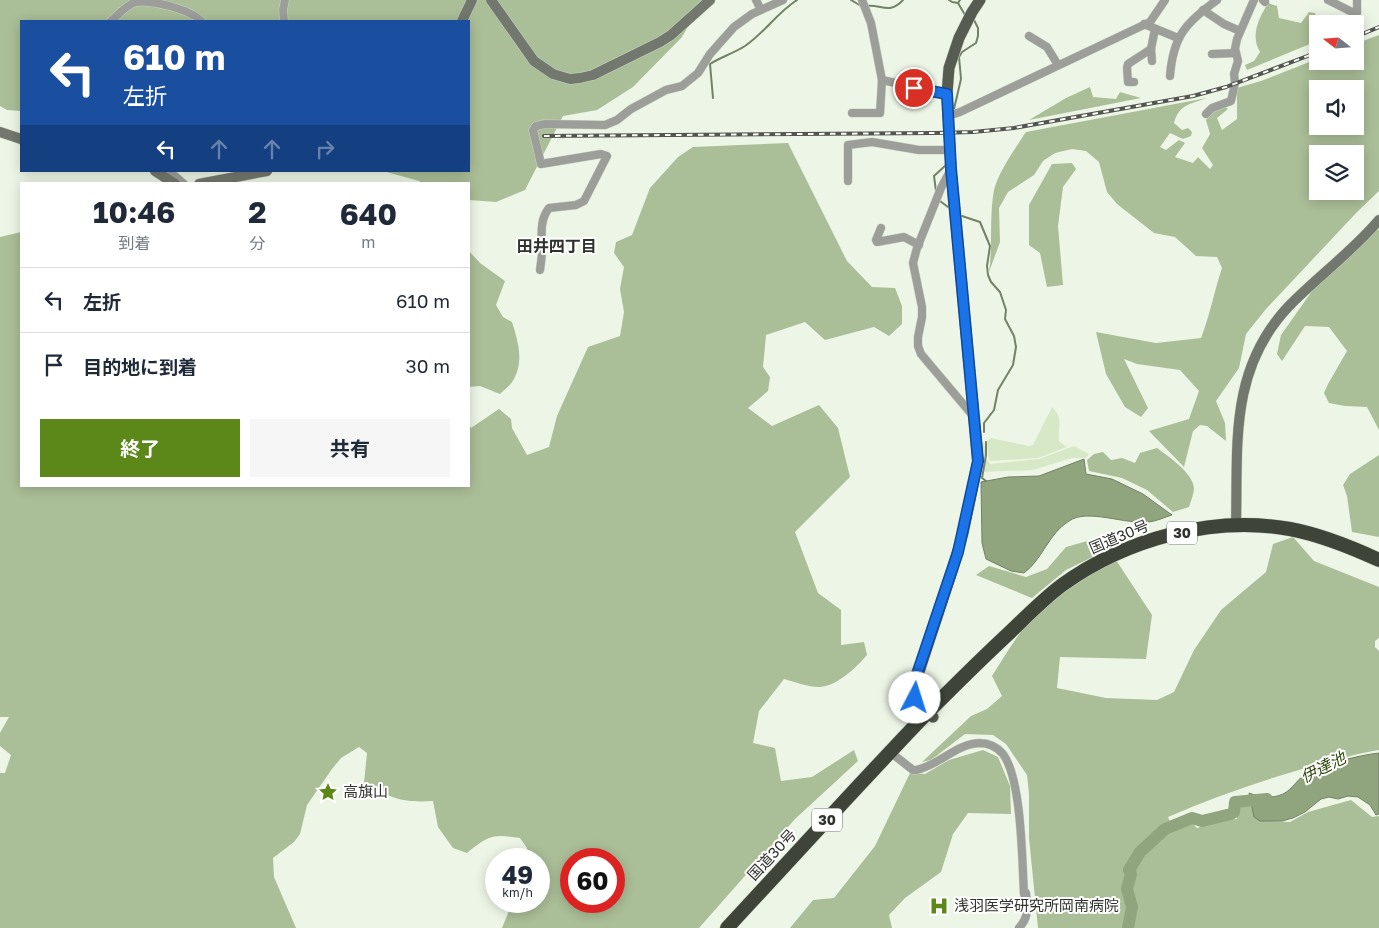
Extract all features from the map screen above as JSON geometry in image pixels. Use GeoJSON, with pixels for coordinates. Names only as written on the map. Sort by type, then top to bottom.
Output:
{"type":"FeatureCollection","features":[{"type":"Feature","properties":{"kind":"highway","name":"国道30号"},"geometry":{"type":"LineString","coordinates":[[727,928],[1008,633],[1042,600],[1106,558],[1146,541],[1236,524],[1272,526],[1315,535],[1379,560]]}},
{"type":"Feature","properties":{"kind":"highway","name":"国道30号"},"geometry":{"type":"LineString","coordinates":[[739,928],[893,755]]}},
{"type":"Feature","properties":{"kind":"main road"},"geometry":{"type":"LineString","coordinates":[[930,715],[915,698],[914,687],[963,533],[978,461],[951,169],[947,94],[949,68],[958,38],[980,0]]}},
{"type":"Feature","properties":{"kind":"street"},"geometry":{"type":"LineString","coordinates":[[284,20],[282,10],[285,0]]}},
{"type":"Feature","properties":{"kind":"street"},"geometry":{"type":"LineString","coordinates":[[462,20],[472,0]]}},
{"type":"Feature","properties":{"kind":"street"},"geometry":{"type":"LineString","coordinates":[[491,0],[534,61],[553,74],[570,79],[592,75],[660,42],[671,35],[710,0]]}},
{"type":"Feature","properties":{"kind":"street"},"geometry":{"type":"LineString","coordinates":[[756,0],[761,10]]}},
{"type":"Feature","properties":{"kind":"street"},"geometry":{"type":"LineString","coordinates":[[540,270],[541,234],[545,212],[549,208],[584,201],[607,156],[601,154],[541,164],[533,130],[536,126],[545,124],[605,125],[617,120],[630,109],[666,90],[682,86],[698,73],[710,54],[734,27],[752,14],[783,0]]}},
{"type":"Feature","properties":{"kind":"street"},"geometry":{"type":"LineString","coordinates":[[852,113],[880,113],[882,80],[871,23],[862,0]]}},
{"type":"Feature","properties":{"kind":"street"},"geometry":{"type":"LineString","coordinates":[[948,116],[1150,22],[1156,16],[1165,0]]}},
{"type":"Feature","properties":{"kind":"street"},"geometry":{"type":"LineString","coordinates":[[1170,76],[1178,38],[1198,14],[1217,0]]}},
{"type":"Feature","properties":{"kind":"street"},"geometry":{"type":"LineString","coordinates":[[1206,114],[1212,108],[1231,101],[1235,83],[1234,74],[1238,61],[1235,49],[1240,31],[1254,0]]}},
{"type":"Feature","properties":{"kind":"street"},"geometry":{"type":"LineString","coordinates":[[1328,0],[1354,18],[1357,0]]}},
{"type":"Feature","properties":{"kind":"street"},"geometry":{"type":"LineString","coordinates":[[112,20],[135,2],[143,1],[181,9],[201,20]]}},
{"type":"Feature","properties":{"kind":"street"},"geometry":{"type":"LineString","coordinates":[[1203,10],[1224,24],[1240,31]]}},
{"type":"Feature","properties":{"kind":"street"},"geometry":{"type":"LineString","coordinates":[[1144,24],[1178,38]]}},
{"type":"Feature","properties":{"kind":"street"},"geometry":{"type":"LineString","coordinates":[[1152,60],[1151,49],[1155,29]]}},
{"type":"Feature","properties":{"kind":"street"},"geometry":{"type":"LineString","coordinates":[[1029,36],[1047,47],[1058,65]]}},
{"type":"Feature","properties":{"kind":"street"},"geometry":{"type":"LineString","coordinates":[[1134,82],[1128,82],[1128,64],[1151,49]]}},
{"type":"Feature","properties":{"kind":"street"},"geometry":{"type":"LineString","coordinates":[[1212,54],[1236,53]]}},
{"type":"Feature","properties":{"kind":"street"},"geometry":{"type":"LineString","coordinates":[[882,80],[947,94]]}},
{"type":"Feature","properties":{"kind":"street"},"geometry":{"type":"LineString","coordinates":[[0,132],[20,139]]}},
{"type":"Feature","properties":{"kind":"street"},"geometry":{"type":"LineString","coordinates":[[848,181],[848,145],[872,142],[919,150],[950,150]]}},
{"type":"Feature","properties":{"kind":"street"},"geometry":{"type":"LineString","coordinates":[[951,169],[941,188],[913,263],[922,307],[918,346],[921,354],[975,419]]}},
{"type":"Feature","properties":{"kind":"street"},"geometry":{"type":"LineString","coordinates":[[156,172],[171,182]]}},
{"type":"Feature","properties":{"kind":"street"},"geometry":{"type":"LineString","coordinates":[[170,172],[182,182]]}},
{"type":"Feature","properties":{"kind":"street"},"geometry":{"type":"LineString","coordinates":[[209,182],[262,172]]}},
{"type":"Feature","properties":{"kind":"street"},"geometry":{"type":"LineString","coordinates":[[1236,524],[1240,407],[1258,348],[1289,306],[1379,220]]}},
{"type":"Feature","properties":{"kind":"street"},"geometry":{"type":"LineString","coordinates":[[881,228],[876,240],[877,242],[904,237],[919,245]]}},
{"type":"Feature","properties":{"kind":"street"},"geometry":{"type":"LineString","coordinates":[[893,755],[913,770],[916,770],[968,744],[988,744],[1003,754],[1014,786],[1018,809],[1024,894],[1026,893],[1028,910],[1026,920],[1019,928]]}},
{"type":"Feature","properties":{"kind":"shaded area"},"geometry":{"type":"Polygon","coordinates":[[[0,0],[703,0],[682,37],[633,87],[597,110],[563,116],[525,190],[496,202],[470,200],[470,182],[420,182],[387,172],[470,172],[470,20],[20,20],[20,111],[7,110],[0,106],[0,0]]]}},
{"type":"Feature","properties":{"kind":"shaded area"},"geometry":{"type":"Polygon","coordinates":[[[1268,3],[1277,6],[1279,18],[1301,23],[1309,12],[1315,13],[1316,15],[1309,15],[1309,44],[1247,70],[1245,65],[1254,61],[1260,52],[1257,46],[1256,33],[1268,3]]]}},
{"type":"Feature","properties":{"kind":"shaded area"},"geometry":{"type":"Polygon","coordinates":[[[1379,35],[1379,191],[1266,309],[1246,334],[1239,368],[1216,401],[1225,423],[1226,441],[1207,426],[1200,425],[1193,431],[1184,467],[1149,431],[1189,419],[1199,391],[1180,370],[1137,364],[1124,359],[1148,408],[1141,417],[1125,407],[1106,374],[1096,332],[1156,343],[1201,338],[1222,268],[1217,257],[1196,256],[1175,237],[1154,233],[1117,204],[1107,192],[1099,162],[1086,151],[1072,149],[1055,153],[1043,161],[1034,175],[1008,192],[999,208],[1000,242],[989,272],[994,190],[999,176],[1026,132],[1207,98],[1182,108],[1176,117],[1174,123],[1182,130],[1188,128],[1192,132],[1191,136],[1183,139],[1170,133],[1160,147],[1166,150],[1179,140],[1185,143],[1175,157],[1193,163],[1198,157],[1210,169],[1213,165],[1202,148],[1210,134],[1206,120],[1213,111],[1225,107],[1228,109],[1217,118],[1222,130],[1237,119],[1237,88],[1261,81],[1309,62],[1309,70],[1364,70],[1364,41],[1379,35]]]}},
{"type":"Feature","properties":{"kind":"shaded area"},"geometry":{"type":"Polygon","coordinates":[[[1090,87],[1093,97],[1116,99],[1120,92],[1141,98],[1029,120],[1066,98],[1090,87]]]}},
{"type":"Feature","properties":{"kind":"shaded area"},"geometry":{"type":"Polygon","coordinates":[[[788,143],[847,261],[872,287],[895,288],[902,306],[902,324],[889,336],[874,327],[825,340],[805,322],[766,335],[763,367],[770,377],[768,391],[748,408],[772,426],[819,405],[838,428],[850,477],[795,532],[818,593],[841,610],[841,645],[864,642],[867,655],[846,676],[826,686],[810,686],[784,679],[759,711],[753,743],[775,748],[781,781],[812,777],[854,750],[858,761],[795,819],[699,928],[502,928],[508,913],[550,913],[550,848],[527,848],[520,838],[497,836],[486,839],[467,853],[453,848],[438,827],[433,801],[404,800],[364,783],[367,753],[359,747],[341,758],[332,769],[307,805],[300,834],[294,842],[273,858],[274,877],[296,928],[0,928],[0,773],[5,773],[11,755],[0,746],[0,733],[9,717],[0,717],[0,237],[20,232],[20,487],[470,487],[470,426],[471,428],[499,409],[511,419],[512,428],[527,455],[549,447],[557,416],[588,347],[620,336],[624,312],[620,289],[624,267],[614,253],[616,242],[632,235],[650,188],[678,157],[693,147],[788,143]]]}},
{"type":"Feature","properties":{"kind":"shaded area"},"geometry":{"type":"Polygon","coordinates":[[[1072,163],[1076,169],[1063,187],[1058,226],[1063,285],[1047,287],[1040,253],[1029,245],[1029,205],[1052,164],[1072,163]]]}},
{"type":"Feature","properties":{"kind":"shaded area"},"geometry":{"type":"Polygon","coordinates":[[[1376,229],[1379,230],[1379,430],[1367,407],[1329,403],[1324,393],[1347,351],[1329,327],[1305,326],[1282,361],[1277,354],[1281,335],[1317,284],[1376,229]]]}},
{"type":"Feature","properties":{"kind":"shaded area"},"geometry":{"type":"Polygon","coordinates":[[[470,252],[480,263],[505,281],[496,305],[503,317],[512,322],[518,344],[519,365],[510,385],[500,394],[480,386],[470,387],[470,252]]]}},
{"type":"Feature","properties":{"kind":"shaded area"},"geometry":{"type":"Polygon","coordinates":[[[1052,407],[1058,416],[1060,424],[1059,441],[1067,447],[1038,458],[990,461],[987,441],[991,438],[1029,446],[1033,445],[1052,407]]]}},
{"type":"Feature","properties":{"kind":"shaded area"},"geometry":{"type":"Polygon","coordinates":[[[984,442],[987,459],[990,464],[1039,459],[1074,446],[1089,454],[1086,458],[1072,458],[1033,470],[980,472],[982,443],[984,442]]]}},
{"type":"Feature","properties":{"kind":"shaded area"},"geometry":{"type":"Polygon","coordinates":[[[1157,448],[1179,465],[1193,482],[1194,490],[1189,507],[1173,512],[1147,490],[1122,478],[1089,471],[1087,460],[1094,454],[1103,452],[1111,460],[1122,458],[1135,463],[1140,453],[1157,448]]]}},
{"type":"Feature","properties":{"kind":"shaded area"},"geometry":{"type":"Polygon","coordinates":[[[1379,455],[1379,537],[1352,532],[1347,496],[1343,485],[1350,474],[1379,455]]]}},
{"type":"Feature","properties":{"kind":"shaded area"},"geometry":{"type":"Polygon","coordinates":[[[1293,537],[1314,561],[1379,587],[1379,638],[1375,641],[1375,647],[1379,651],[1379,750],[1279,776],[1223,795],[1168,817],[1172,826],[1181,826],[1191,822],[1197,828],[1221,820],[1237,819],[1237,806],[1257,807],[1269,821],[1290,822],[1308,812],[1351,800],[1372,817],[1379,816],[1379,928],[1038,928],[1029,838],[1027,775],[1006,744],[993,735],[965,734],[931,760],[922,762],[971,716],[987,709],[1002,696],[992,676],[1018,635],[1033,616],[1057,593],[1073,582],[1116,560],[1152,615],[1146,659],[1060,657],[1057,688],[1106,698],[1157,700],[1174,692],[1194,650],[1221,610],[1266,572],[1273,544],[1293,537]]]}},
{"type":"Feature","properties":{"kind":"shaded area"},"geometry":{"type":"Polygon","coordinates":[[[1098,538],[1111,540],[1113,547],[1066,570],[1032,598],[976,575],[989,566],[1026,577],[1047,569],[1066,547],[1098,538]]]}},
{"type":"Feature","properties":{"kind":"shaded area"},"geometry":{"type":"Polygon","coordinates":[[[983,750],[998,757],[1010,786],[1011,814],[968,813],[953,834],[941,872],[905,898],[889,915],[892,928],[790,928],[813,900],[834,898],[875,846],[910,773],[925,774],[949,760],[983,750]]]}},
{"type":"Feature","properties":{"kind":"water"},"geometry":{"type":"Polygon","coordinates":[[[1084,459],[1086,474],[1112,479],[1143,494],[1172,515],[1152,521],[1140,522],[1096,516],[1077,517],[1062,526],[1036,561],[1024,573],[1011,571],[986,559],[982,543],[981,482],[1008,477],[1039,476],[1084,459]]]}},
{"type":"Feature","properties":{"kind":"water","name":"伊達池"},"geometry":{"type":"Polygon","coordinates":[[[1379,753],[1379,814],[1376,815],[1370,805],[1358,797],[1348,796],[1338,799],[1329,797],[1321,799],[1305,812],[1282,821],[1260,821],[1254,817],[1249,793],[1266,797],[1279,796],[1289,790],[1304,775],[1323,766],[1342,760],[1379,753]]]}},
{"type":"Feature","properties":{"kind":"waterway"},"geometry":{"type":"LineString","coordinates":[[713,98],[710,64],[745,46],[797,0]]}},
{"type":"Feature","properties":{"kind":"waterway"},"geometry":{"type":"LineString","coordinates":[[851,0],[861,6]]}},
{"type":"Feature","properties":{"kind":"waterway"},"geometry":{"type":"LineString","coordinates":[[866,6],[889,8],[894,7],[903,0]]}},
{"type":"Feature","properties":{"kind":"waterway"},"geometry":{"type":"LineString","coordinates":[[949,0],[958,3],[960,0]]}},
{"type":"Feature","properties":{"kind":"waterway"},"geometry":{"type":"LineString","coordinates":[[958,3],[965,15]]}},
{"type":"Feature","properties":{"kind":"waterway"},"geometry":{"type":"LineString","coordinates":[[954,109],[961,79],[959,57],[962,52],[976,43],[978,36],[978,28],[974,20]]}},
{"type":"Feature","properties":{"kind":"waterway"},"geometry":{"type":"LineString","coordinates":[[936,191],[934,176],[946,165]]}},
{"type":"Feature","properties":{"kind":"waterway"},"geometry":{"type":"LineString","coordinates":[[940,201],[948,207]]}},
{"type":"Feature","properties":{"kind":"waterway"},"geometry":{"type":"LineString","coordinates":[[962,216],[980,222],[990,246],[987,266],[988,275],[991,282],[1000,292],[1006,310],[1005,319],[1014,336],[1016,347],[1013,365],[998,390],[994,410],[984,423],[984,432]]}},
{"type":"Feature","properties":{"kind":"waterway"},"geometry":{"type":"LineString","coordinates":[[986,442],[982,478],[986,481]]}},
{"type":"Feature","properties":{"kind":"waterway"},"geometry":{"type":"LineString","coordinates":[[1128,928],[1132,907],[1127,889],[1131,874],[1129,870],[1140,852],[1165,829],[1192,818],[1202,821],[1231,814],[1234,812],[1235,802],[1267,799]]}},
{"type":"Feature","properties":{"kind":"railway"},"geometry":{"type":"LineString","coordinates":[[1364,33],[1379,27]]}},
{"type":"Feature","properties":{"kind":"railway"},"geometry":{"type":"LineString","coordinates":[[544,136],[936,133],[1014,128],[1193,96],[1226,87],[1309,55]]}},
{"type":"Feature","properties":{"kind":"place","name":"高旗山"},"geometry":{"type":"Point","coordinates":[328,792]}},
{"type":"Feature","properties":{"kind":"place","name":"浅羽医学研究所岡南病院"},"geometry":{"type":"Point","coordinates":[939,906]}},
{"type":"Feature","properties":{"kind":"district","name":"田井四丁目"},"geometry":{"type":"Point","coordinates":[557,246]}},
{"type":"Feature","properties":{"kind":"route"},"geometry":{"type":"LineString","coordinates":[[914,88],[947,94],[951,169],[978,449],[975,479],[963,533],[915,680],[915,698]]}}]}
